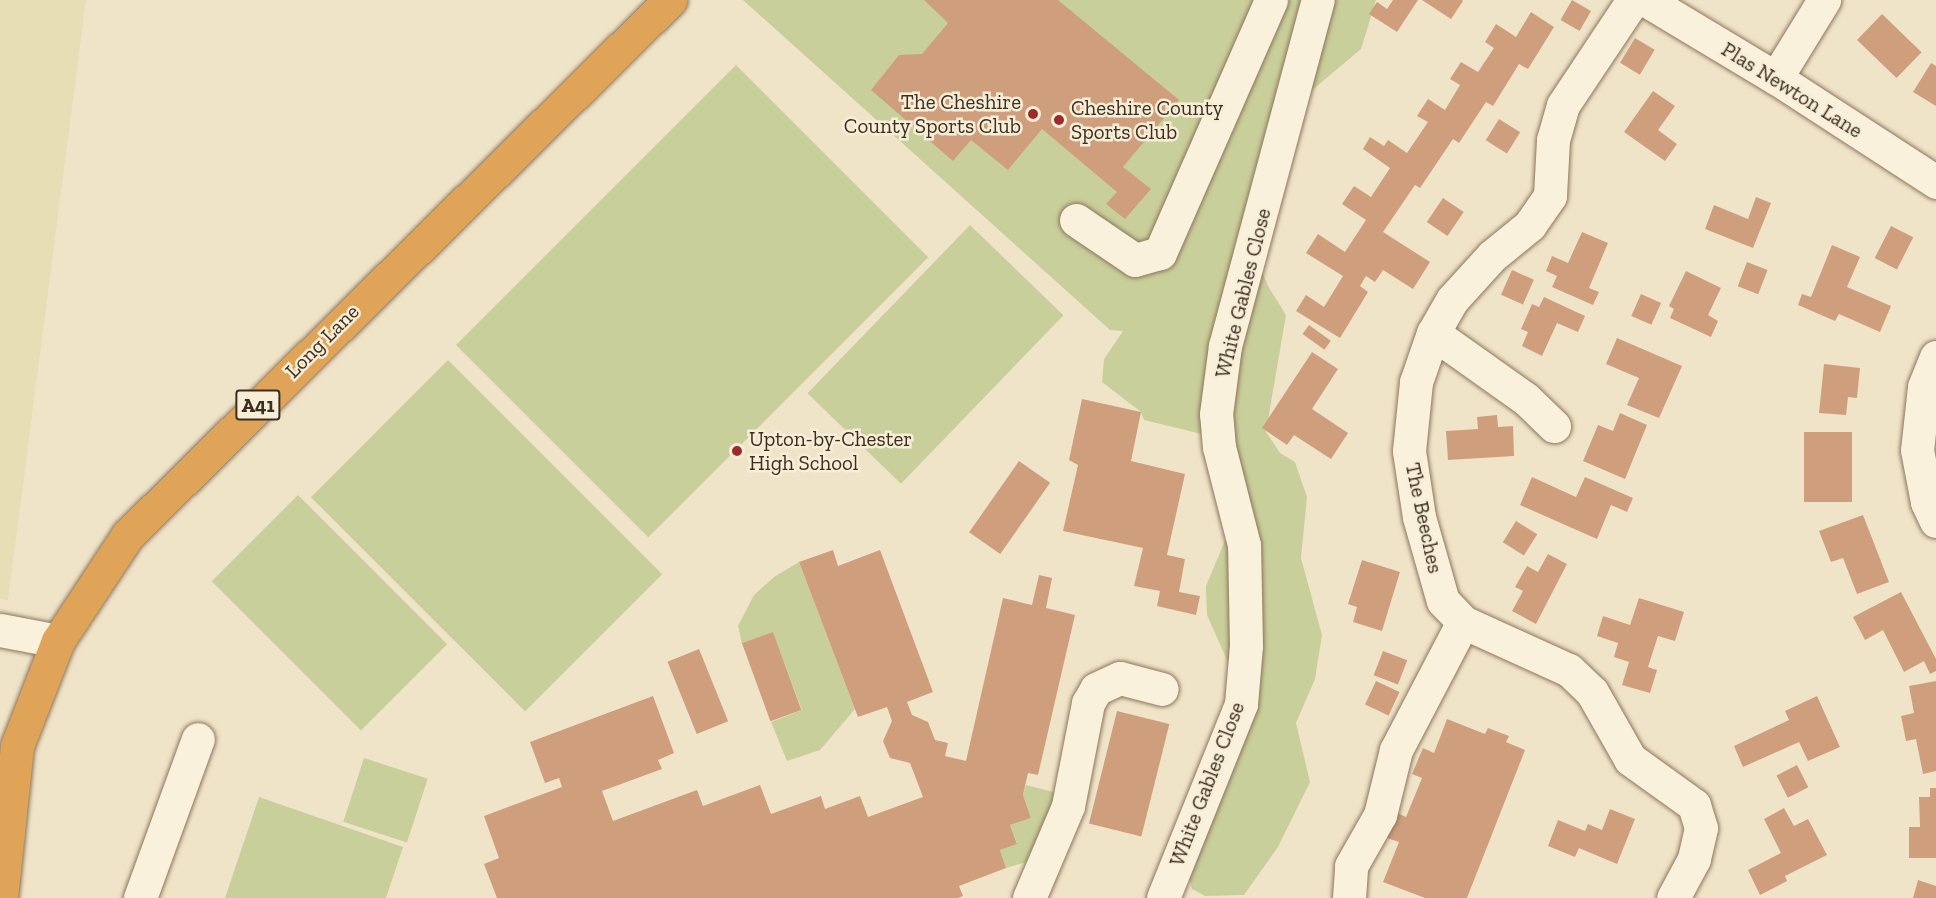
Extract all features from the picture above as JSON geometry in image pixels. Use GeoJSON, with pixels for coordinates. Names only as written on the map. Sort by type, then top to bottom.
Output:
{"type":"FeatureCollection","features":[{"type":"Feature","properties":{"kind":"highway","name":"Long Lane"},"geometry":{"type":"LineString","coordinates":[[2,898],[17,746],[58,641],[128,535],[669,0]]}},
{"type":"Feature","properties":{"kind":"street"},"geometry":{"type":"LineString","coordinates":[[1076,220],[1135,260],[1160,253],[1271,0]]}},
{"type":"Feature","properties":{"kind":"street","name":"White Gables Close"},"geometry":{"type":"LineString","coordinates":[[1163,898],[1241,704],[1246,646],[1244,545],[1219,447],[1216,414],[1225,346],[1318,0]]}},
{"type":"Feature","properties":{"kind":"street","name":"The Beeches"},"geometry":{"type":"LineString","coordinates":[[1633,0],[1563,105],[1553,140],[1550,196],[1530,225],[1492,256],[1452,300],[1433,333],[1416,382],[1409,452],[1419,517],[1443,601],[1463,622],[1569,670],[1592,692],[1630,759],[1694,805],[1701,828],[1694,859],[1672,898]]}},
{"type":"Feature","properties":{"kind":"street","name":"Plas Newton Lane"},"geometry":{"type":"LineString","coordinates":[[1646,0],[1776,78],[1936,182]]}},
{"type":"Feature","properties":{"kind":"street"},"geometry":{"type":"LineString","coordinates":[[1776,78],[1824,0]]}},
{"type":"Feature","properties":{"kind":"street"},"geometry":{"type":"LineString","coordinates":[[1433,333],[1526,399],[1554,426]]}},
{"type":"Feature","properties":{"kind":"street"},"geometry":{"type":"LineString","coordinates":[[1936,357],[1924,387],[1917,450],[1927,502],[1936,521]]}},
{"type":"Feature","properties":{"kind":"street"},"geometry":{"type":"LineString","coordinates":[[1349,898],[1351,866],[1380,815],[1396,750],[1463,622]]}},
{"type":"Feature","properties":{"kind":"street"},"geometry":{"type":"LineString","coordinates":[[0,630],[58,641]]}},
{"type":"Feature","properties":{"kind":"street"},"geometry":{"type":"LineString","coordinates":[[1029,898],[1068,806],[1088,703],[1096,689],[1120,678],[1162,688]]}},
{"type":"Feature","properties":{"kind":"street"},"geometry":{"type":"LineString","coordinates":[[140,898],[198,738]]}},
{"type":"Feature","properties":{"kind":"shaded area"},"geometry":{"type":"Polygon","coordinates":[[[0,0],[86,0],[8,600],[0,599],[0,0]]]}},
{"type":"Feature","properties":{"kind":"green space"},"geometry":{"type":"Polygon","coordinates":[[[743,0],[1376,0],[1361,49],[1285,113],[1251,244],[1268,286],[1286,315],[1266,432],[1280,453],[1295,462],[1307,497],[1301,558],[1322,635],[1315,679],[1296,723],[1310,782],[1278,847],[1244,895],[1205,896],[1192,889],[1184,858],[1247,705],[1207,615],[1206,586],[1240,505],[1206,435],[1144,420],[1141,412],[1102,382],[1104,359],[1123,331],[1110,330],[743,0]]]}},
{"type":"Feature","properties":{"kind":"green space"},"geometry":{"type":"Polygon","coordinates":[[[736,65],[928,257],[648,537],[456,345],[736,65]]]}},
{"type":"Feature","properties":{"kind":"green space"},"geometry":{"type":"Polygon","coordinates":[[[970,225],[1064,315],[901,484],[807,393],[970,225]]]}},
{"type":"Feature","properties":{"kind":"green space"},"geometry":{"type":"Polygon","coordinates":[[[448,360],[662,574],[525,711],[311,497],[448,360]]]}},
{"type":"Feature","properties":{"kind":"green space"},"geometry":{"type":"Polygon","coordinates":[[[298,495],[447,644],[361,730],[212,581],[298,495]]]}},
{"type":"Feature","properties":{"kind":"green space"},"geometry":{"type":"Polygon","coordinates":[[[799,562],[855,709],[820,750],[787,761],[771,722],[802,710],[773,633],[742,644],[738,626],[754,595],[774,577],[799,562]]]}},
{"type":"Feature","properties":{"kind":"green space"},"geometry":{"type":"Polygon","coordinates":[[[364,758],[428,779],[407,842],[343,822],[364,758]]]}},
{"type":"Feature","properties":{"kind":"green space"},"geometry":{"type":"Polygon","coordinates":[[[1026,785],[1057,793],[1033,860],[1006,868],[1000,850],[1017,843],[1010,825],[1031,818],[1023,795],[1026,785]]]}},
{"type":"Feature","properties":{"kind":"green space"},"geometry":{"type":"Polygon","coordinates":[[[259,797],[403,847],[386,898],[225,898],[259,797]]]}},
{"type":"Feature","properties":{"kind":"building","name":"The Cheshire County Sports Club"},"geometry":{"type":"Polygon","coordinates":[[[924,0],[1058,0],[1179,100],[1123,167],[1151,189],[1125,219],[1106,204],[1117,192],[1042,129],[1008,170],[971,140],[953,161],[871,90],[899,55],[922,54],[948,23],[924,0]]]}},
{"type":"Feature","properties":{"kind":"building"},"geometry":{"type":"Polygon","coordinates":[[[1393,0],[1418,0],[1397,32],[1369,14],[1377,2],[1387,9],[1393,0]]]}},
{"type":"Feature","properties":{"kind":"building"},"geometry":{"type":"Polygon","coordinates":[[[1422,0],[1462,0],[1463,1],[1451,19],[1422,0]]]}},
{"type":"Feature","properties":{"kind":"building"},"geometry":{"type":"Polygon","coordinates":[[[1572,0],[1591,11],[1580,31],[1560,20],[1572,0]]]}},
{"type":"Feature","properties":{"kind":"building"},"geometry":{"type":"Polygon","coordinates":[[[1531,12],[1554,27],[1528,69],[1519,64],[1493,106],[1486,102],[1459,143],[1453,139],[1420,188],[1415,185],[1383,232],[1430,262],[1413,289],[1383,270],[1375,282],[1366,276],[1360,286],[1368,292],[1340,338],[1296,311],[1306,295],[1324,307],[1343,276],[1306,253],[1318,234],[1345,252],[1366,220],[1342,204],[1354,186],[1371,197],[1390,168],[1363,149],[1370,137],[1384,146],[1388,140],[1407,153],[1428,122],[1417,116],[1428,99],[1445,110],[1460,85],[1450,79],[1461,62],[1478,72],[1494,48],[1485,42],[1496,24],[1516,37],[1531,12]]]}},
{"type":"Feature","properties":{"kind":"building"},"geometry":{"type":"Polygon","coordinates":[[[1882,14],[1922,52],[1897,78],[1857,40],[1882,14]]]}},
{"type":"Feature","properties":{"kind":"building"},"geometry":{"type":"Polygon","coordinates":[[[1635,38],[1655,50],[1640,75],[1620,63],[1635,38]]]}},
{"type":"Feature","properties":{"kind":"building"},"geometry":{"type":"Polygon","coordinates":[[[1931,63],[1936,66],[1936,106],[1913,92],[1931,63]]]}},
{"type":"Feature","properties":{"kind":"building"},"geometry":{"type":"Polygon","coordinates":[[[1653,91],[1675,106],[1658,130],[1677,144],[1665,161],[1624,132],[1653,91]]]}},
{"type":"Feature","properties":{"kind":"building"},"geometry":{"type":"Polygon","coordinates":[[[1499,119],[1520,132],[1507,153],[1486,140],[1499,119]]]}},
{"type":"Feature","properties":{"kind":"building"},"geometry":{"type":"Polygon","coordinates":[[[1756,197],[1771,203],[1753,248],[1705,229],[1714,205],[1748,219],[1756,197]]]}},
{"type":"Feature","properties":{"kind":"building"},"geometry":{"type":"Polygon","coordinates":[[[1443,198],[1464,212],[1448,236],[1427,222],[1443,198]]]}},
{"type":"Feature","properties":{"kind":"building"},"geometry":{"type":"Polygon","coordinates":[[[1891,226],[1913,237],[1897,269],[1875,258],[1891,226]]]}},
{"type":"Feature","properties":{"kind":"building"},"geometry":{"type":"Polygon","coordinates":[[[1582,232],[1608,243],[1589,288],[1599,292],[1593,305],[1552,287],[1557,276],[1546,271],[1552,256],[1568,263],[1582,232]]]}},
{"type":"Feature","properties":{"kind":"building"},"geometry":{"type":"Polygon","coordinates":[[[1832,245],[1860,257],[1847,287],[1891,306],[1880,332],[1839,314],[1835,321],[1798,305],[1802,294],[1811,297],[1832,245]]]}},
{"type":"Feature","properties":{"kind":"building"},"geometry":{"type":"Polygon","coordinates":[[[1747,262],[1768,270],[1758,294],[1738,286],[1747,262]]]}},
{"type":"Feature","properties":{"kind":"building"},"geometry":{"type":"Polygon","coordinates":[[[1512,270],[1534,280],[1523,304],[1501,295],[1512,270]]]}},
{"type":"Feature","properties":{"kind":"building"},"geometry":{"type":"Polygon","coordinates":[[[1686,271],[1721,288],[1708,315],[1718,321],[1711,337],[1670,318],[1674,309],[1669,306],[1686,271]]]}},
{"type":"Feature","properties":{"kind":"building"},"geometry":{"type":"Polygon","coordinates":[[[1641,294],[1661,303],[1651,325],[1631,316],[1641,294]]]}},
{"type":"Feature","properties":{"kind":"building"},"geometry":{"type":"Polygon","coordinates":[[[1544,297],[1585,316],[1578,332],[1557,323],[1542,356],[1522,346],[1528,332],[1521,329],[1532,304],[1539,307],[1544,297]]]}},
{"type":"Feature","properties":{"kind":"building"},"geometry":{"type":"Polygon","coordinates":[[[1309,325],[1331,341],[1324,350],[1303,334],[1309,325]]]}},
{"type":"Feature","properties":{"kind":"building"},"geometry":{"type":"Polygon","coordinates":[[[1617,338],[1682,366],[1659,418],[1627,405],[1639,378],[1606,364],[1617,338]]]}},
{"type":"Feature","properties":{"kind":"building"},"geometry":{"type":"Polygon","coordinates":[[[1312,352],[1338,369],[1312,409],[1348,433],[1331,459],[1294,435],[1287,445],[1262,428],[1312,352]]]}},
{"type":"Feature","properties":{"kind":"building"},"geometry":{"type":"Polygon","coordinates":[[[1824,364],[1860,368],[1857,398],[1848,397],[1846,415],[1819,413],[1824,364]]]}},
{"type":"Feature","properties":{"kind":"building"},"geometry":{"type":"Polygon","coordinates":[[[1082,399],[1141,412],[1131,461],[1185,474],[1167,555],[1185,559],[1179,592],[1200,596],[1196,615],[1157,606],[1160,591],[1134,586],[1143,548],[1063,531],[1078,465],[1069,460],[1082,399]]]}},
{"type":"Feature","properties":{"kind":"building"},"geometry":{"type":"Polygon","coordinates":[[[1620,413],[1647,425],[1625,479],[1583,461],[1598,425],[1613,431],[1620,413]]]}},
{"type":"Feature","properties":{"kind":"building"},"geometry":{"type":"Polygon","coordinates":[[[1497,415],[1498,427],[1513,426],[1514,456],[1448,460],[1446,431],[1478,429],[1477,417],[1497,415]]]}},
{"type":"Feature","properties":{"kind":"building"},"geometry":{"type":"Polygon","coordinates":[[[1804,432],[1852,432],[1852,502],[1804,502],[1804,432]]]}},
{"type":"Feature","properties":{"kind":"building"},"geometry":{"type":"Polygon","coordinates":[[[1019,461],[1050,483],[1000,554],[969,532],[1019,461]]]}},
{"type":"Feature","properties":{"kind":"building"},"geometry":{"type":"Polygon","coordinates":[[[1532,477],[1576,497],[1585,477],[1633,498],[1627,512],[1611,505],[1597,539],[1520,505],[1532,477]]]}},
{"type":"Feature","properties":{"kind":"building"},"geometry":{"type":"Polygon","coordinates":[[[1863,515],[1889,582],[1857,594],[1843,558],[1831,562],[1819,531],[1863,515]]]}},
{"type":"Feature","properties":{"kind":"building"},"geometry":{"type":"Polygon","coordinates":[[[1516,521],[1537,534],[1524,555],[1503,542],[1516,521]]]}},
{"type":"Feature","properties":{"kind":"building"},"geometry":{"type":"Polygon","coordinates":[[[833,550],[838,566],[880,550],[933,692],[907,702],[912,715],[928,722],[935,740],[948,743],[945,756],[966,761],[1003,598],[1032,605],[1039,575],[1052,578],[1046,608],[1075,615],[1038,775],[1028,773],[1023,795],[1031,818],[1010,825],[1017,844],[1000,850],[1006,868],[959,886],[963,896],[958,898],[497,898],[484,864],[499,858],[484,816],[562,787],[559,778],[545,783],[530,742],[653,696],[674,753],[658,760],[662,769],[602,791],[613,821],[697,790],[703,806],[760,785],[771,814],[821,796],[825,809],[860,796],[868,817],[923,797],[910,763],[890,758],[883,741],[892,721],[887,707],[858,717],[799,562],[833,550]]]}},
{"type":"Feature","properties":{"kind":"building"},"geometry":{"type":"Polygon","coordinates":[[[1548,554],[1567,564],[1536,624],[1512,611],[1523,591],[1515,587],[1527,566],[1538,572],[1548,554]]]}},
{"type":"Feature","properties":{"kind":"building"},"geometry":{"type":"Polygon","coordinates":[[[1362,560],[1400,572],[1382,631],[1353,622],[1357,607],[1348,604],[1362,560]]]}},
{"type":"Feature","properties":{"kind":"building"},"geometry":{"type":"Polygon","coordinates":[[[1901,592],[1936,659],[1936,671],[1930,674],[1924,661],[1904,672],[1883,630],[1865,640],[1853,617],[1901,592]]]}},
{"type":"Feature","properties":{"kind":"building"},"geometry":{"type":"Polygon","coordinates":[[[1639,598],[1684,612],[1675,641],[1658,636],[1648,667],[1657,670],[1650,693],[1622,685],[1629,662],[1614,657],[1618,643],[1597,636],[1603,616],[1630,625],[1639,598]]]}},
{"type":"Feature","properties":{"kind":"building"},"geometry":{"type":"Polygon","coordinates":[[[773,632],[801,710],[770,721],[742,643],[773,632]]]}},
{"type":"Feature","properties":{"kind":"building"},"geometry":{"type":"Polygon","coordinates":[[[699,649],[728,721],[697,734],[667,662],[699,649]]]}},
{"type":"Feature","properties":{"kind":"building"},"geometry":{"type":"Polygon","coordinates":[[[1383,651],[1407,660],[1398,685],[1374,675],[1383,651]]]}},
{"type":"Feature","properties":{"kind":"building"},"geometry":{"type":"Polygon","coordinates":[[[1376,681],[1400,692],[1389,716],[1365,705],[1376,681]]]}},
{"type":"Feature","properties":{"kind":"building"},"geometry":{"type":"Polygon","coordinates":[[[1936,681],[1936,771],[1923,774],[1916,739],[1906,741],[1901,716],[1914,713],[1909,686],[1936,681]]]}},
{"type":"Feature","properties":{"kind":"building"},"geometry":{"type":"Polygon","coordinates":[[[1817,696],[1840,747],[1808,761],[1799,742],[1743,767],[1734,746],[1789,720],[1785,711],[1817,696]]]}},
{"type":"Feature","properties":{"kind":"building"},"geometry":{"type":"Polygon","coordinates":[[[1117,711],[1169,724],[1141,837],[1089,824],[1117,711]]]}},
{"type":"Feature","properties":{"kind":"building"},"geometry":{"type":"Polygon","coordinates":[[[1447,719],[1485,734],[1488,728],[1509,736],[1506,742],[1525,750],[1467,898],[1425,898],[1383,882],[1399,842],[1387,838],[1397,813],[1406,817],[1422,778],[1412,774],[1423,748],[1434,753],[1447,719]]]}},
{"type":"Feature","properties":{"kind":"building"},"geometry":{"type":"Polygon","coordinates":[[[1797,765],[1808,787],[1788,798],[1777,775],[1797,765]]]}},
{"type":"Feature","properties":{"kind":"building"},"geometry":{"type":"Polygon","coordinates":[[[1930,788],[1936,788],[1936,858],[1909,858],[1909,827],[1920,827],[1919,797],[1930,797],[1930,788]]]}},
{"type":"Feature","properties":{"kind":"building"},"geometry":{"type":"Polygon","coordinates":[[[1784,808],[1794,826],[1808,819],[1827,855],[1785,876],[1787,881],[1760,895],[1748,870],[1781,853],[1764,819],[1784,808]]]}},
{"type":"Feature","properties":{"kind":"building"},"geometry":{"type":"Polygon","coordinates":[[[1610,809],[1635,819],[1617,864],[1579,848],[1575,857],[1548,846],[1558,820],[1585,831],[1588,824],[1602,830],[1610,809]]]}},
{"type":"Feature","properties":{"kind":"building"},"geometry":{"type":"Polygon","coordinates":[[[1918,880],[1936,886],[1936,898],[1913,898],[1918,880]]]}},
{"type":"Feature","properties":{"kind":"place","name":"The Cheshire County Sports Club"},"geometry":{"type":"Point","coordinates":[1033,114]}},
{"type":"Feature","properties":{"kind":"place","name":"Cheshire County Sports Club"},"geometry":{"type":"Point","coordinates":[1059,120]}},
{"type":"Feature","properties":{"kind":"place","name":"Upton-by-Chester High School"},"geometry":{"type":"Point","coordinates":[737,451]}}]}
